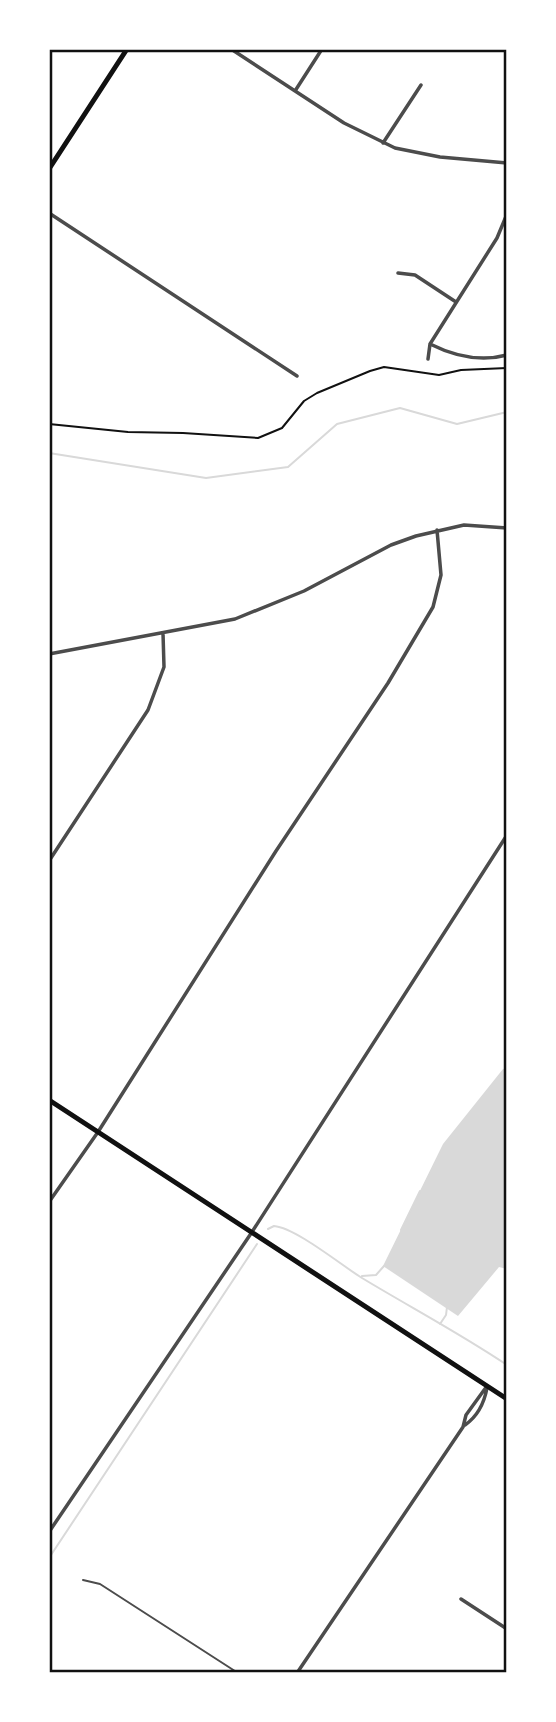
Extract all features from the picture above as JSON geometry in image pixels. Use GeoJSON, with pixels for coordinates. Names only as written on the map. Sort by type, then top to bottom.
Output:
{"type":"FeatureCollection","features":[{"type":"Feature","properties":{"kind":"main road"},"geometry":{"type":"LineString","coordinates":[[49,169],[127,49]]}},
{"type":"Feature","properties":{"kind":"main road"},"geometry":{"type":"LineString","coordinates":[[49,1100],[507,1399]]}},
{"type":"Feature","properties":{"kind":"street"},"geometry":{"type":"LineString","coordinates":[[231,49],[344,123],[383,143],[422,155],[507,163]]}},
{"type":"Feature","properties":{"kind":"street"},"geometry":{"type":"LineString","coordinates":[[295,91],[322,49]]}},
{"type":"Feature","properties":{"kind":"street"},"geometry":{"type":"LineString","coordinates":[[383,143],[421,85]]}},
{"type":"Feature","properties":{"kind":"street"},"geometry":{"type":"LineString","coordinates":[[49,213],[297,376]]}},
{"type":"Feature","properties":{"kind":"street"},"geometry":{"type":"LineString","coordinates":[[428,359],[430,344],[497,238],[507,214]]}},
{"type":"Feature","properties":{"kind":"street"},"geometry":{"type":"LineString","coordinates":[[398,274],[415,275],[456,302]]}},
{"type":"Feature","properties":{"kind":"street"},"geometry":{"type":"LineString","coordinates":[[430,344],[445,352],[469,357],[507,355]]}},
{"type":"Feature","properties":{"kind":"street"},"geometry":{"type":"LineString","coordinates":[[49,654],[236,619],[304,591],[391,545],[437,530],[464,525],[507,528]]}},
{"type":"Feature","properties":{"kind":"street"},"geometry":{"type":"LineString","coordinates":[[49,1202],[98,1132],[275,851],[388,683],[433,607],[441,575],[437,530]]}},
{"type":"Feature","properties":{"kind":"street"},"geometry":{"type":"LineString","coordinates":[[49,861],[148,710],[164,667],[163,632]]}},
{"type":"Feature","properties":{"kind":"street"},"geometry":{"type":"LineString","coordinates":[[49,1532],[251,1232],[507,835]]}},
{"type":"Feature","properties":{"kind":"street"},"geometry":{"type":"LineString","coordinates":[[297,1673],[463,1427],[473,1419],[484,1402],[487,1386]]}},
{"type":"Feature","properties":{"kind":"street"},"geometry":{"type":"LineString","coordinates":[[461,1599],[507,1629]]}},
{"type":"Feature","properties":{"kind":"lane"},"geometry":{"type":"LineString","coordinates":[[83,1580],[100,1584],[238,1673]]}},
{"type":"Feature","properties":{"kind":"path"},"geometry":{"type":"LineString","coordinates":[[49,424],[128,432],[258,438],[282,428],[304,401],[317,393],[384,367],[439,374],[461,370],[507,369]]}},
{"type":"Feature","properties":{"kind":"shaded area"},"geometry":{"type":"Polygon","coordinates":[[[507,1068],[507,1269],[499,1267],[458,1316],[383,1266],[443,1144],[503,1069],[507,1068]]]}},
{"type":"Feature","properties":{"kind":"waterway"},"geometry":{"type":"LineString","coordinates":[[49,453],[206,478],[288,467],[337,424],[400,408],[457,424],[507,412]]}},
{"type":"Feature","properties":{"kind":"waterway"},"geometry":{"type":"LineString","coordinates":[[401,1230],[420,1191]]}},
{"type":"Feature","properties":{"kind":"waterway"},"geometry":{"type":"LineString","coordinates":[[268,1229],[274,1226],[294,1233],[362,1278],[507,1365]]}},
{"type":"Feature","properties":{"kind":"waterway"},"geometry":{"type":"LineString","coordinates":[[49,1558],[257,1244]]}},
{"type":"Feature","properties":{"kind":"waterway"},"geometry":{"type":"LineString","coordinates":[[362,1276],[376,1275],[384,1266]]}},
{"type":"Feature","properties":{"kind":"waterway"},"geometry":{"type":"LineString","coordinates":[[440,1324],[446,1315],[447,1307]]}}]}
